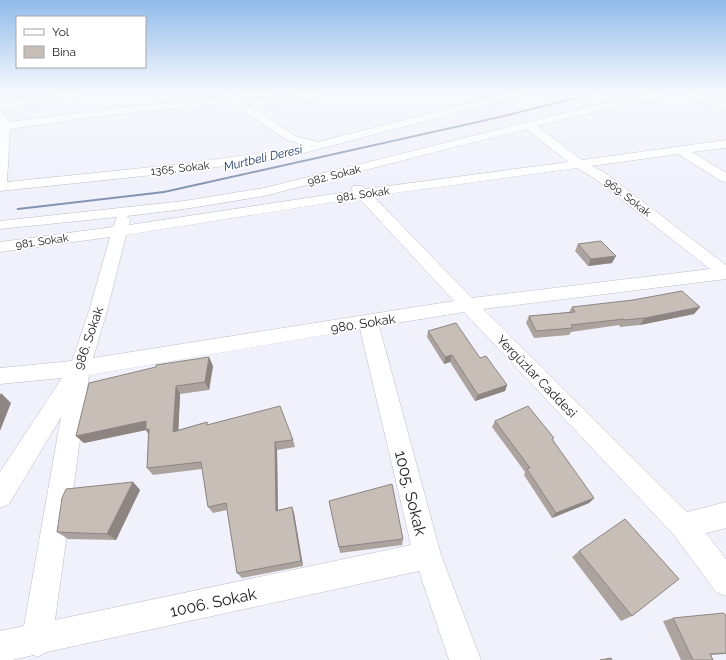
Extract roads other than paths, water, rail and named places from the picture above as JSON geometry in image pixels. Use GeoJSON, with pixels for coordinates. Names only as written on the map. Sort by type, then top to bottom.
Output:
{"type":"FeatureCollection","features":[{"type":"Feature","properties":{"kind":"street"},"geometry":{"type":"LineString","coordinates":[[0,187],[3,127],[25,124]]}},
{"type":"Feature","properties":{"kind":"street"},"geometry":{"type":"LineString","coordinates":[[269,124],[291,138],[316,145]]}},
{"type":"Feature","properties":{"kind":"street","name":"1365. Sokak"},"geometry":{"type":"LineString","coordinates":[[0,187],[235,162],[285,154],[405,124]]}},
{"type":"Feature","properties":{"kind":"street","name":"982. Sokak"},"geometry":{"type":"LineString","coordinates":[[0,225],[227,199],[264,192],[533,124]]}},
{"type":"Feature","properties":{"kind":"street"},"geometry":{"type":"LineString","coordinates":[[548,124],[556,130]]}},
{"type":"Feature","properties":{"kind":"street","name":"969. Sokak"},"geometry":{"type":"LineString","coordinates":[[528,125],[582,158],[599,175],[726,272]]}},
{"type":"Feature","properties":{"kind":"street","name":"981. Sokak"},"geometry":{"type":"LineString","coordinates":[[0,247],[120,231],[364,194],[582,158],[597,161],[726,144]]}},
{"type":"Feature","properties":{"kind":"street"},"geometry":{"type":"LineString","coordinates":[[679,150],[726,178]]}},
{"type":"Feature","properties":{"kind":"street","name":"Yergüzlar Caddesi"},"geometry":{"type":"LineString","coordinates":[[343,173],[468,305],[689,533],[726,582]]}},
{"type":"Feature","properties":{"kind":"street","name":"986. Sokak"},"geometry":{"type":"LineString","coordinates":[[0,495],[80,368],[120,231],[124,211]]}},
{"type":"Feature","properties":{"kind":"street","name":"980. Sokak"},"geometry":{"type":"LineString","coordinates":[[0,376],[80,368],[468,305],[726,272]]}},
{"type":"Feature","properties":{"kind":"street","name":"1005. Sokak"},"geometry":{"type":"LineString","coordinates":[[368,322],[427,555],[465,660]]}},
{"type":"Feature","properties":{"kind":"street"},"geometry":{"type":"LineString","coordinates":[[37,640],[80,368]]}},
{"type":"Feature","properties":{"kind":"street"},"geometry":{"type":"LineString","coordinates":[[726,515],[689,533],[726,562]]}},
{"type":"Feature","properties":{"kind":"street","name":"1006. Sokak"},"geometry":{"type":"LineString","coordinates":[[0,648],[427,555]]}},
{"type":"Feature","properties":{"kind":"waterway","name":"Murtbeli Deresi"},"geometry":{"type":"LineString","coordinates":[[18,209],[164,192],[470,124]]}}]}
